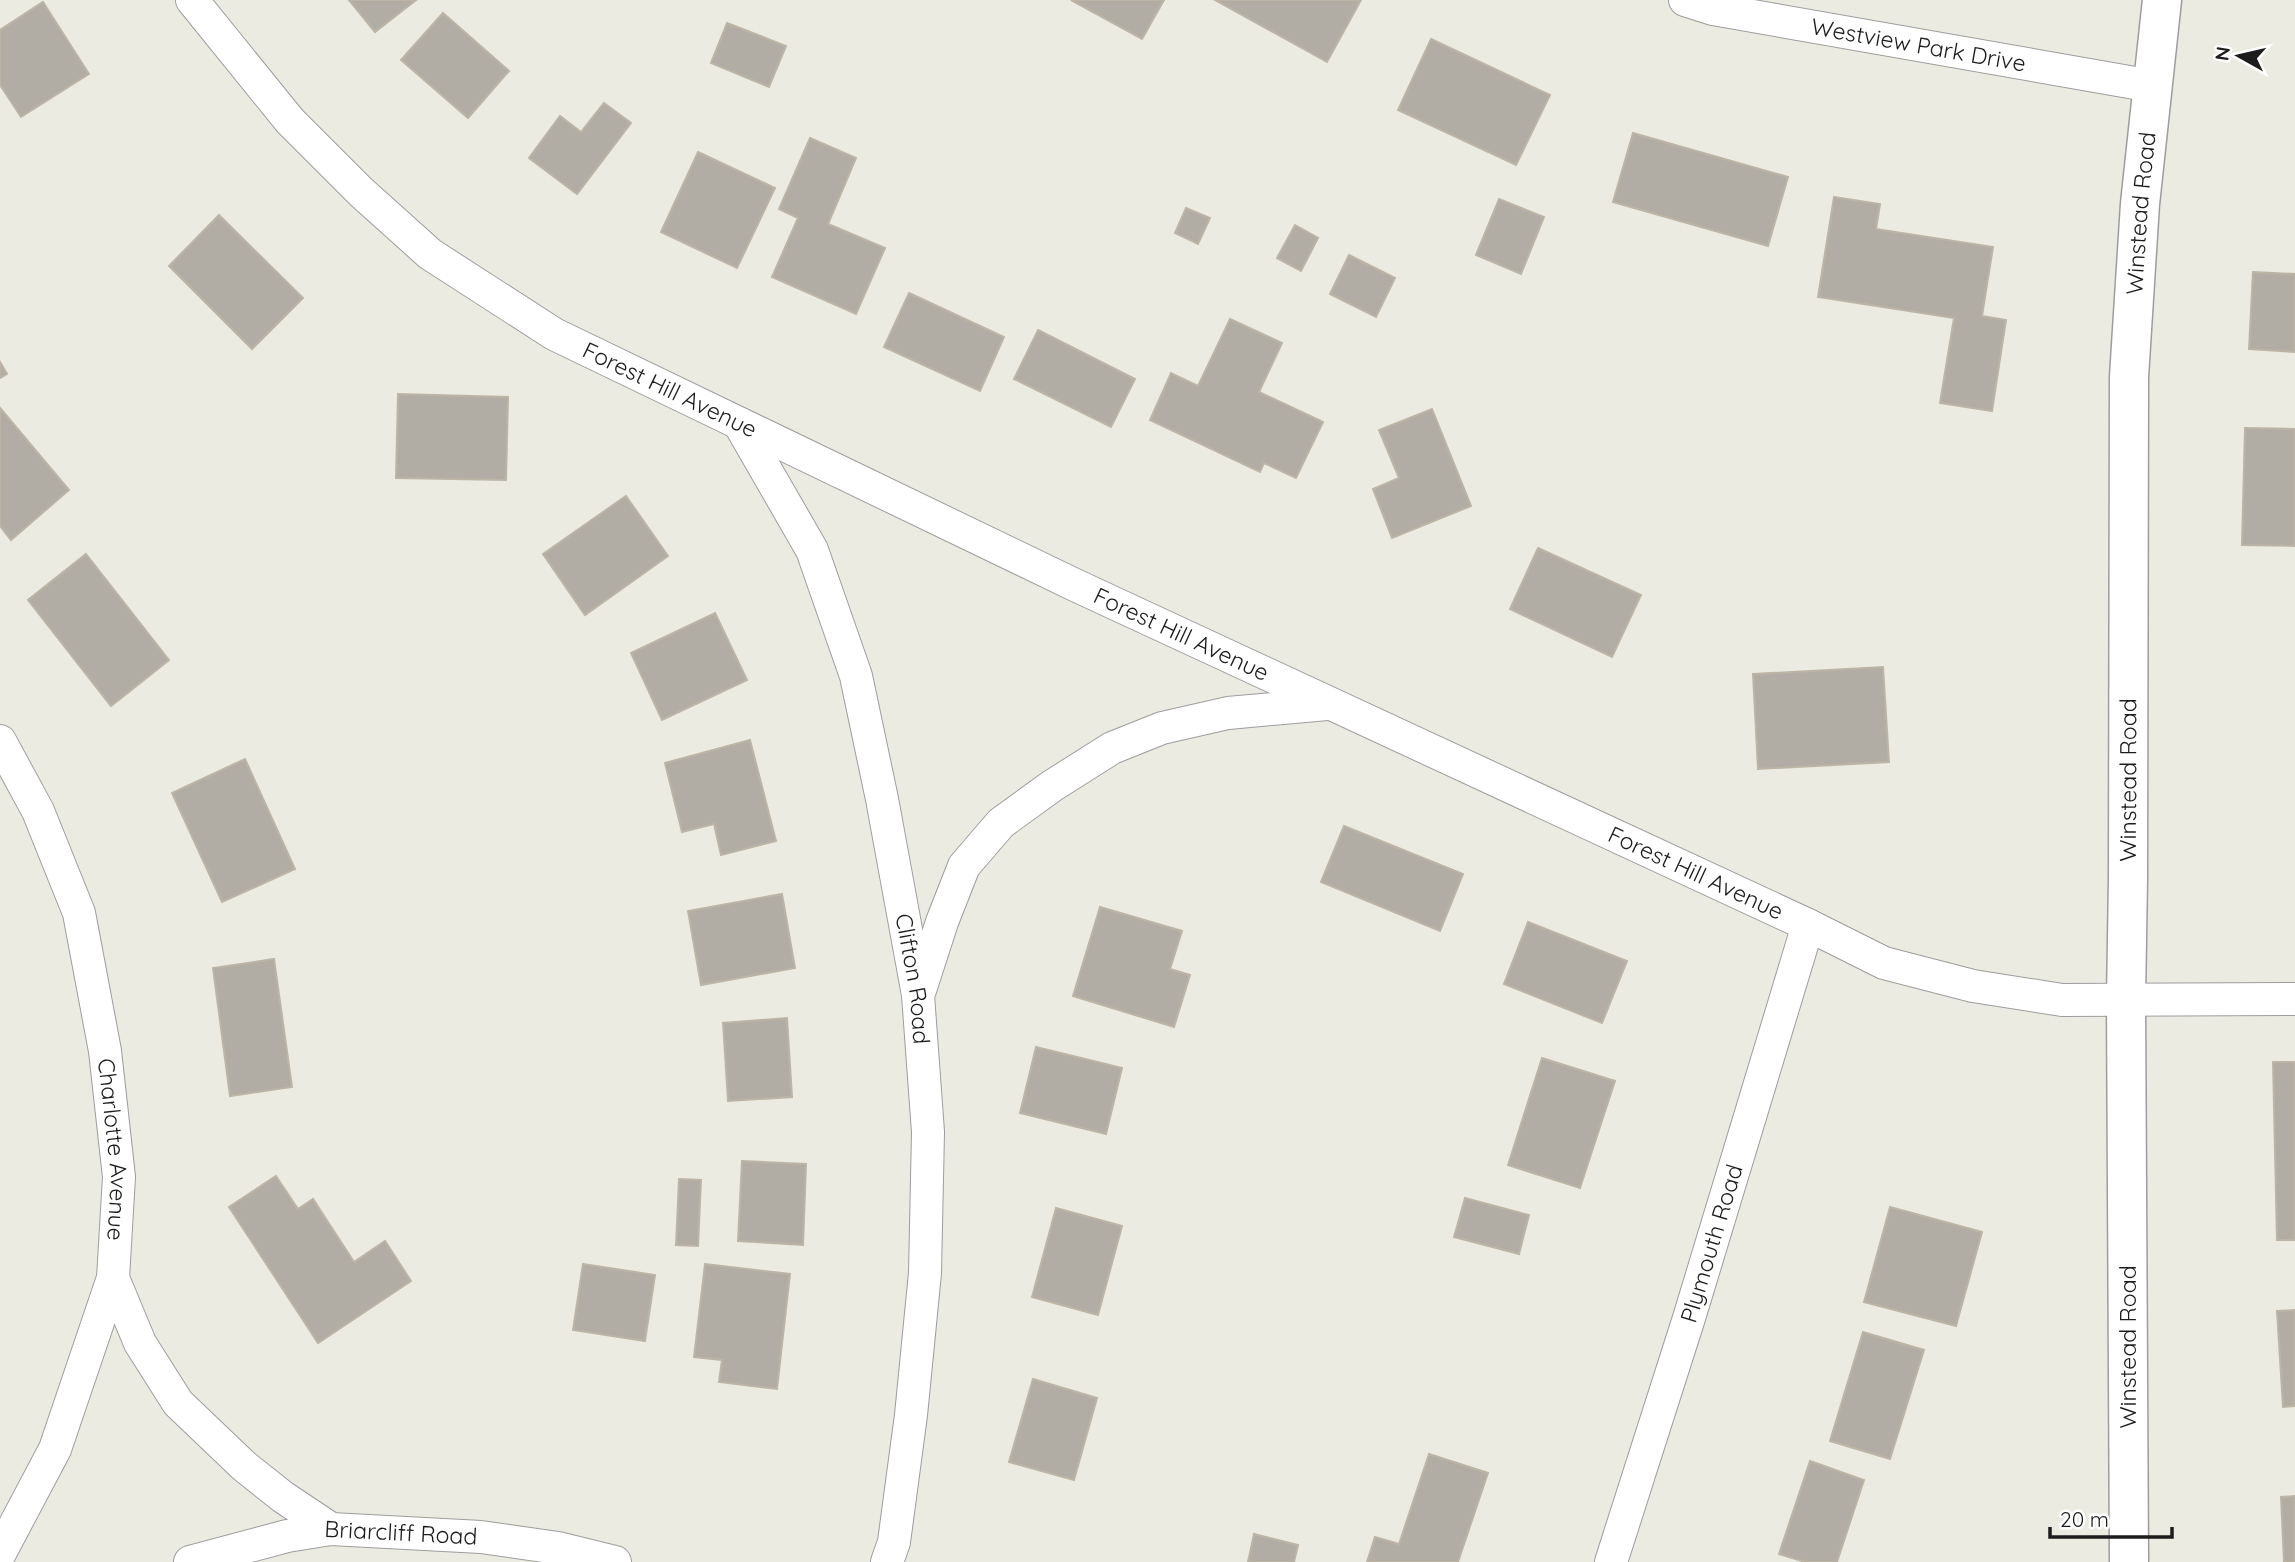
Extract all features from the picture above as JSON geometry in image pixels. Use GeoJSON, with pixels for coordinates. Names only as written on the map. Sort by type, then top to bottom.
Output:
{"type":"FeatureCollection","features":[{"type":"Feature","properties":{"kind":"street","name":"Forest Hill Avenue"},"geometry":{"type":"LineString","coordinates":[[192,0],[290,121],[361,192],[430,254],[554,334],[740,425],[1328,704],[1885,963],[1973,986],[2062,1000],[2295,999]]}},
{"type":"Feature","properties":{"kind":"street","name":"Westview Park Drive"},"geometry":{"type":"LineString","coordinates":[[1685,0],[1713,9],[2152,86]]}},
{"type":"Feature","properties":{"kind":"street","name":"Winstead Road"},"geometry":{"type":"LineString","coordinates":[[2129,1562],[2126,1000],[2129,377],[2140,204],[2162,0]]}},
{"type":"Feature","properties":{"kind":"street","name":"Clifton Road"},"geometry":{"type":"LineString","coordinates":[[740,425],[812,550],[856,676],[918,995],[928,1132],[925,1273],[911,1415],[894,1542],[887,1562]]}},
{"type":"Feature","properties":{"kind":"street"},"geometry":{"type":"LineString","coordinates":[[918,995],[964,866],[1001,823],[1052,786],[1112,748],[1162,728],[1228,713],[1328,704]]}},
{"type":"Feature","properties":{"kind":"street","name":"Charlotte Avenue"},"geometry":{"type":"LineString","coordinates":[[0,741],[38,811],[79,913],[105,1051],[119,1177],[113,1278],[55,1449],[0,1553]]}},
{"type":"Feature","properties":{"kind":"street","name":"Plymouth Road"},"geometry":{"type":"LineString","coordinates":[[1611,1562],[1689,1318],[1808,925]]}},
{"type":"Feature","properties":{"kind":"street"},"geometry":{"type":"LineString","coordinates":[[113,1278],[140,1343],[178,1403],[244,1466],[283,1497],[331,1529]]}},
{"type":"Feature","properties":{"kind":"street","name":"Briarcliff Road"},"geometry":{"type":"LineString","coordinates":[[190,1562],[287,1536],[331,1529],[481,1537],[558,1548],[615,1562]]}},
{"type":"Feature","properties":{"kind":"building"},"geometry":{"type":"Polygon","coordinates":[[[349,0],[416,0],[375,32],[349,0]]]}},
{"type":"Feature","properties":{"kind":"building"},"geometry":{"type":"Polygon","coordinates":[[[1071,0],[1164,0],[1142,39],[1071,0]]]}},
{"type":"Feature","properties":{"kind":"building"},"geometry":{"type":"Polygon","coordinates":[[[1215,0],[1361,0],[1327,62],[1215,0]]]}},
{"type":"Feature","properties":{"kind":"building"},"geometry":{"type":"Polygon","coordinates":[[[43,2],[89,74],[21,117],[0,85],[0,30],[43,2]]]}},
{"type":"Feature","properties":{"kind":"building"},"geometry":{"type":"Polygon","coordinates":[[[443,13],[509,71],[468,118],[401,60],[443,13]]]}},
{"type":"Feature","properties":{"kind":"building"},"geometry":{"type":"Polygon","coordinates":[[[727,23],[786,46],[769,87],[711,63],[727,23]]]}},
{"type":"Feature","properties":{"kind":"building"},"geometry":{"type":"Polygon","coordinates":[[[1431,39],[1550,95],[1516,165],[1398,110],[1431,39]]]}},
{"type":"Feature","properties":{"kind":"building"},"geometry":{"type":"Polygon","coordinates":[[[604,103],[631,123],[577,194],[529,158],[560,116],[581,132],[604,103]]]}},
{"type":"Feature","properties":{"kind":"building"},"geometry":{"type":"Polygon","coordinates":[[[1633,133],[1788,177],[1768,246],[1613,202],[1633,133]]]}},
{"type":"Feature","properties":{"kind":"building"},"geometry":{"type":"Polygon","coordinates":[[[810,138],[856,158],[828,224],[885,248],[856,314],[772,277],[798,218],[779,209],[810,138]]]}},
{"type":"Feature","properties":{"kind":"building"},"geometry":{"type":"Polygon","coordinates":[[[698,152],[775,188],[737,268],[661,232],[698,152]]]}},
{"type":"Feature","properties":{"kind":"building"},"geometry":{"type":"Polygon","coordinates":[[[1834,197],[1880,204],[1876,229],[1993,247],[1982,316],[2006,320],[1992,411],[1940,403],[1954,318],[1818,297],[1834,197]]]}},
{"type":"Feature","properties":{"kind":"building"},"geometry":{"type":"Polygon","coordinates":[[[1499,199],[1544,217],[1521,274],[1476,255],[1499,199]]]}},
{"type":"Feature","properties":{"kind":"building"},"geometry":{"type":"Polygon","coordinates":[[[1186,208],[1210,218],[1198,244],[1175,233],[1186,208]]]}},
{"type":"Feature","properties":{"kind":"building"},"geometry":{"type":"Polygon","coordinates":[[[219,215],[303,298],[252,349],[169,266],[219,215]]]}},
{"type":"Feature","properties":{"kind":"building"},"geometry":{"type":"Polygon","coordinates":[[[1295,225],[1318,238],[1301,271],[1277,258],[1295,225]]]}},
{"type":"Feature","properties":{"kind":"building"},"geometry":{"type":"Polygon","coordinates":[[[1349,255],[1395,278],[1376,317],[1330,294],[1349,255]]]}},
{"type":"Feature","properties":{"kind":"building"},"geometry":{"type":"Polygon","coordinates":[[[2253,272],[2295,274],[2295,352],[2249,349],[2253,272]]]}},
{"type":"Feature","properties":{"kind":"building"},"geometry":{"type":"Polygon","coordinates":[[[909,293],[1004,337],[980,391],[884,347],[909,293]]]}},
{"type":"Feature","properties":{"kind":"building"},"geometry":{"type":"Polygon","coordinates":[[[1230,319],[1282,343],[1259,392],[1323,422],[1296,478],[1264,463],[1260,472],[1150,420],[1171,373],[1198,386],[1230,319]]]}},
{"type":"Feature","properties":{"kind":"building"},"geometry":{"type":"Polygon","coordinates":[[[1038,330],[1135,379],[1111,427],[1014,379],[1038,330]]]}},
{"type":"Feature","properties":{"kind":"building"},"geometry":{"type":"Polygon","coordinates":[[[0,362],[7,374],[0,378],[0,362]]]}},
{"type":"Feature","properties":{"kind":"building"},"geometry":{"type":"Polygon","coordinates":[[[398,394],[508,397],[506,480],[396,478],[398,394]]]}},
{"type":"Feature","properties":{"kind":"building"},"geometry":{"type":"Polygon","coordinates":[[[0,408],[69,490],[11,540],[0,526],[0,408]]]}},
{"type":"Feature","properties":{"kind":"building"},"geometry":{"type":"Polygon","coordinates":[[[1432,409],[1471,506],[1392,538],[1373,489],[1399,478],[1379,430],[1432,409]]]}},
{"type":"Feature","properties":{"kind":"building"},"geometry":{"type":"Polygon","coordinates":[[[2245,428],[2295,429],[2295,546],[2242,545],[2245,428]]]}},
{"type":"Feature","properties":{"kind":"building"},"geometry":{"type":"Polygon","coordinates":[[[626,496],[668,556],[585,615],[543,554],[626,496]]]}},
{"type":"Feature","properties":{"kind":"building"},"geometry":{"type":"Polygon","coordinates":[[[1538,548],[1641,595],[1612,657],[1510,609],[1538,548]]]}},
{"type":"Feature","properties":{"kind":"building"},"geometry":{"type":"Polygon","coordinates":[[[86,554],[169,660],[111,706],[28,600],[86,554]]]}},
{"type":"Feature","properties":{"kind":"building"},"geometry":{"type":"Polygon","coordinates":[[[715,613],[747,680],[662,720],[631,653],[715,613]]]}},
{"type":"Feature","properties":{"kind":"building"},"geometry":{"type":"Polygon","coordinates":[[[1883,667],[1889,762],[1758,769],[1753,674],[1883,667]]]}},
{"type":"Feature","properties":{"kind":"building"},"geometry":{"type":"Polygon","coordinates":[[[750,740],[776,841],[721,855],[714,824],[682,832],[665,763],[750,740]]]}},
{"type":"Feature","properties":{"kind":"building"},"geometry":{"type":"Polygon","coordinates":[[[245,759],[295,869],[222,902],[172,793],[245,759]]]}},
{"type":"Feature","properties":{"kind":"building"},"geometry":{"type":"Polygon","coordinates":[[[1344,826],[1463,874],[1440,931],[1321,882],[1344,826]]]}},
{"type":"Feature","properties":{"kind":"building"},"geometry":{"type":"Polygon","coordinates":[[[782,894],[795,968],[701,985],[688,911],[782,894]]]}},
{"type":"Feature","properties":{"kind":"building"},"geometry":{"type":"Polygon","coordinates":[[[1100,907],[1182,931],[1170,969],[1190,975],[1174,1027],[1073,996],[1100,907]]]}},
{"type":"Feature","properties":{"kind":"building"},"geometry":{"type":"Polygon","coordinates":[[[1528,922],[1627,961],[1602,1023],[1504,984],[1528,922]]]}},
{"type":"Feature","properties":{"kind":"building"},"geometry":{"type":"Polygon","coordinates":[[[274,959],[292,1087],[230,1096],[213,968],[274,959]]]}},
{"type":"Feature","properties":{"kind":"building"},"geometry":{"type":"Polygon","coordinates":[[[787,1018],[792,1097],[728,1101],[723,1023],[787,1018]]]}},
{"type":"Feature","properties":{"kind":"building"},"geometry":{"type":"Polygon","coordinates":[[[1036,1047],[1122,1068],[1106,1134],[1020,1113],[1036,1047]]]}},
{"type":"Feature","properties":{"kind":"building"},"geometry":{"type":"Polygon","coordinates":[[[1542,1058],[1615,1081],[1580,1188],[1508,1165],[1542,1058]]]}},
{"type":"Feature","properties":{"kind":"building"},"geometry":{"type":"Polygon","coordinates":[[[2273,1062],[2295,1062],[2295,1240],[2277,1240],[2273,1062]]]}},
{"type":"Feature","properties":{"kind":"building"},"geometry":{"type":"Polygon","coordinates":[[[742,1161],[806,1164],[803,1245],[738,1241],[742,1161]]]}},
{"type":"Feature","properties":{"kind":"building"},"geometry":{"type":"Polygon","coordinates":[[[276,1176],[298,1209],[313,1199],[354,1262],[385,1241],[411,1281],[318,1343],[229,1207],[276,1176]]]}},
{"type":"Feature","properties":{"kind":"building"},"geometry":{"type":"Polygon","coordinates":[[[679,1179],[701,1180],[698,1246],[676,1245],[679,1179]]]}},
{"type":"Feature","properties":{"kind":"building"},"geometry":{"type":"Polygon","coordinates":[[[1465,1198],[1529,1215],[1519,1254],[1454,1237],[1465,1198]]]}},
{"type":"Feature","properties":{"kind":"building"},"geometry":{"type":"Polygon","coordinates":[[[1890,1207],[1982,1232],[1956,1326],[1864,1302],[1890,1207]]]}},
{"type":"Feature","properties":{"kind":"building"},"geometry":{"type":"Polygon","coordinates":[[[1056,1208],[1122,1226],[1098,1315],[1032,1297],[1056,1208]]]}},
{"type":"Feature","properties":{"kind":"building"},"geometry":{"type":"Polygon","coordinates":[[[583,1264],[655,1275],[645,1341],[573,1330],[583,1264]]]}},
{"type":"Feature","properties":{"kind":"building"},"geometry":{"type":"Polygon","coordinates":[[[705,1264],[790,1274],[777,1389],[719,1382],[722,1360],[694,1357],[705,1264]]]}},
{"type":"Feature","properties":{"kind":"building"},"geometry":{"type":"Polygon","coordinates":[[[2295,1310],[2295,1406],[2283,1407],[2277,1311],[2295,1310]]]}},
{"type":"Feature","properties":{"kind":"building"},"geometry":{"type":"Polygon","coordinates":[[[1863,1332],[1924,1350],[1890,1459],[1830,1441],[1863,1332]]]}},
{"type":"Feature","properties":{"kind":"building"},"geometry":{"type":"Polygon","coordinates":[[[1033,1379],[1097,1398],[1074,1480],[1009,1462],[1033,1379]]]}},
{"type":"Feature","properties":{"kind":"building"},"geometry":{"type":"Polygon","coordinates":[[[1429,1454],[1488,1473],[1458,1562],[1367,1562],[1375,1537],[1399,1544],[1429,1454]]]}},
{"type":"Feature","properties":{"kind":"building"},"geometry":{"type":"Polygon","coordinates":[[[1810,1461],[1864,1480],[1837,1562],[1805,1562],[1779,1554],[1810,1461]]]}},
{"type":"Feature","properties":{"kind":"building"},"geometry":{"type":"Polygon","coordinates":[[[2295,1496],[2295,1562],[2284,1562],[2281,1497],[2295,1496]]]}},
{"type":"Feature","properties":{"kind":"building"},"geometry":{"type":"Polygon","coordinates":[[[1254,1534],[1298,1545],[1294,1562],[1248,1562],[1254,1534]]]}}]}
